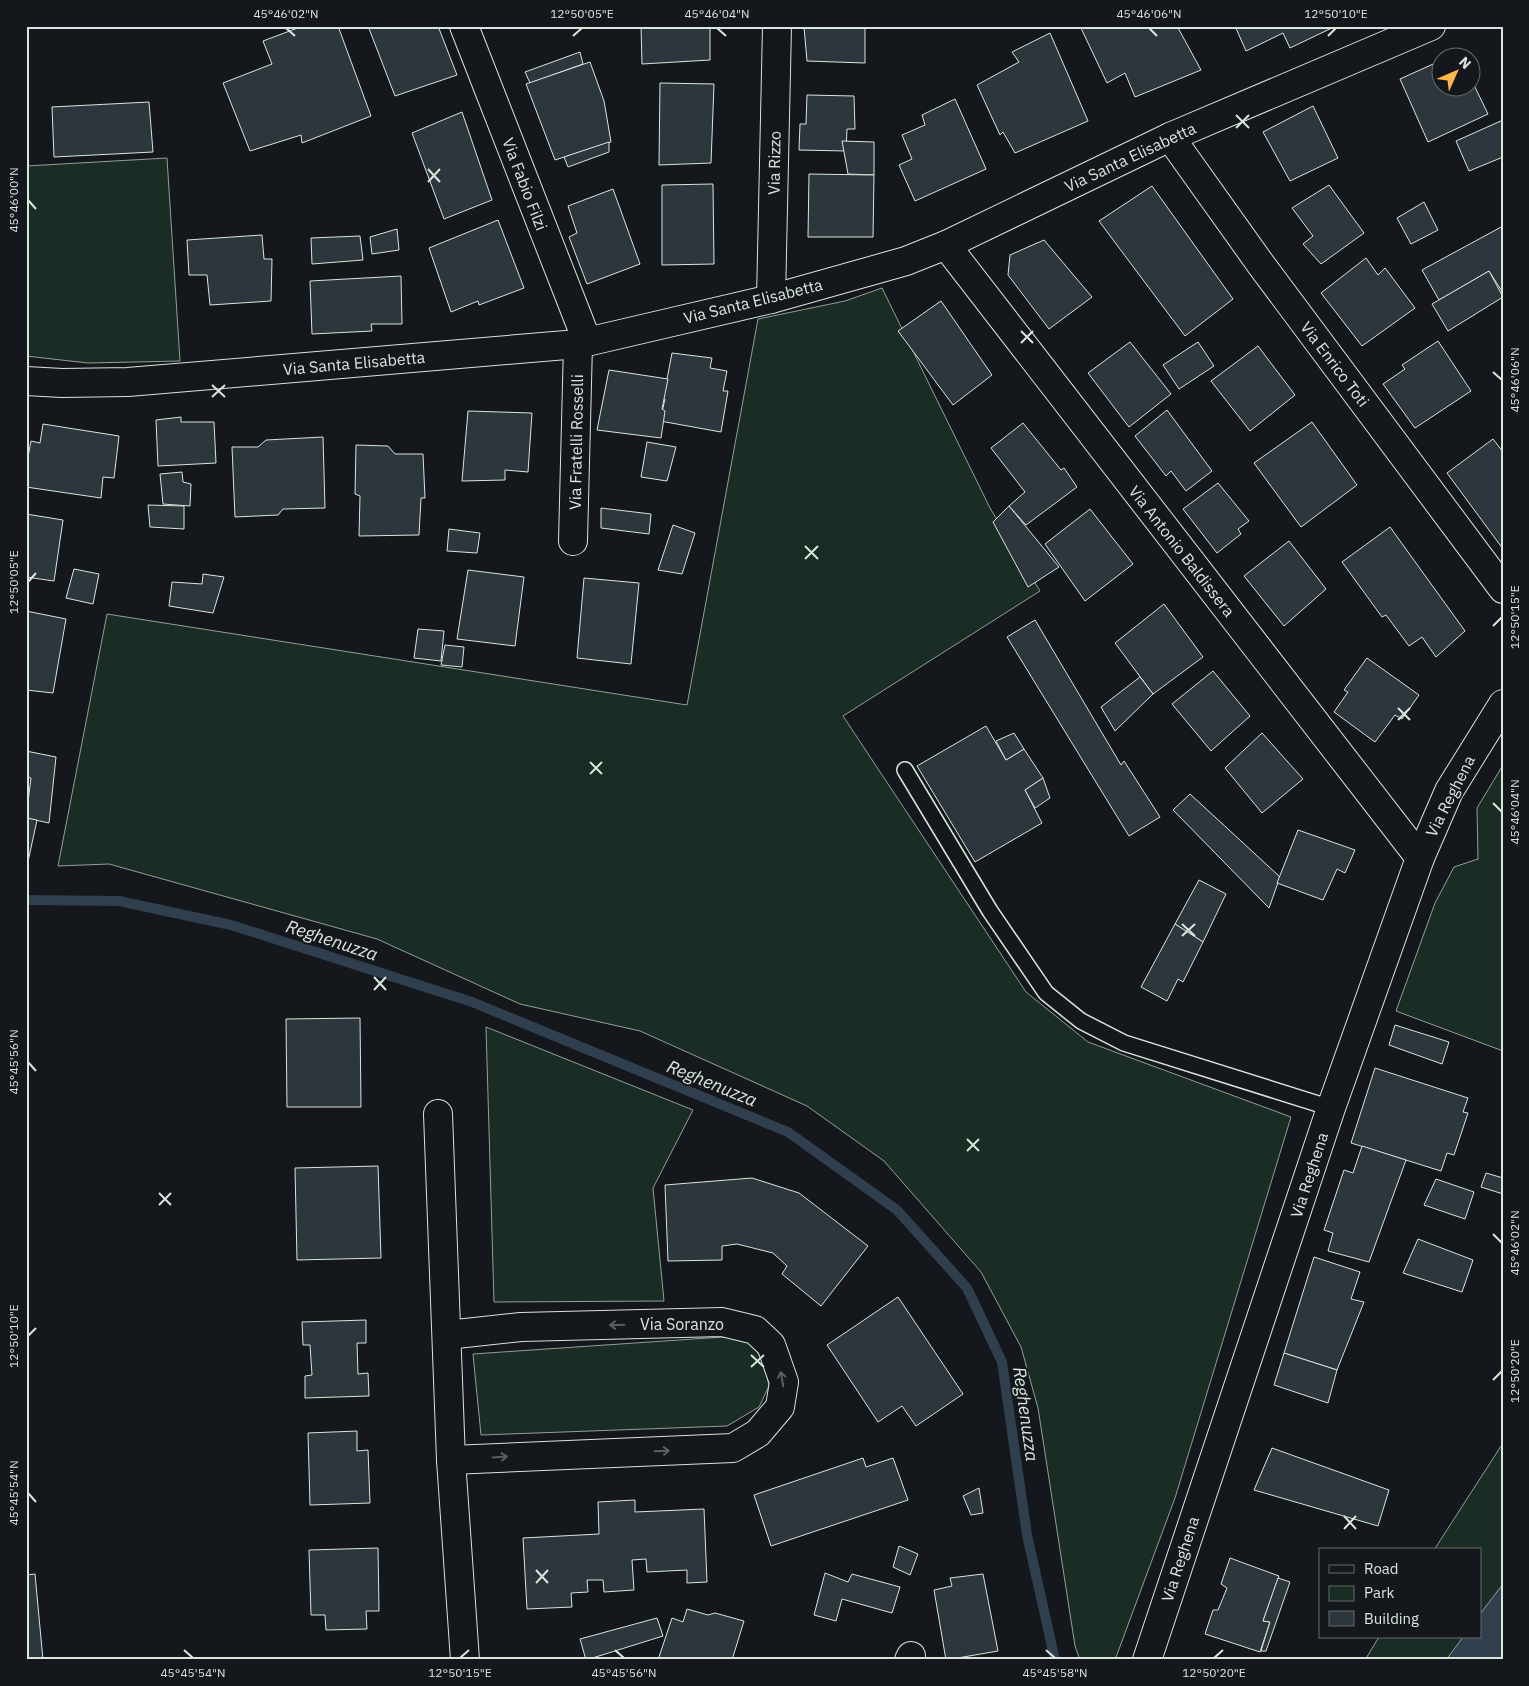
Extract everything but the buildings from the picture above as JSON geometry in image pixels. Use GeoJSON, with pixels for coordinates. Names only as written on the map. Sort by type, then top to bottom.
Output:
{"type":"FeatureCollection","features":[{"type":"Feature","properties":{"kind":"street","name":"Via Fabio Filzi"},"geometry":{"type":"LineString","coordinates":[[464,26],[583,342]]}},
{"type":"Feature","properties":{"kind":"street","name":"Via Rizzo"},"geometry":{"type":"LineString","coordinates":[[771,299],[777,26]]}},
{"type":"Feature","properties":{"kind":"street","name":"Via Santa Elisabetta"},"geometry":{"type":"LineString","coordinates":[[26,381],[62,383],[128,382],[583,342],[771,299],[906,261],[946,244],[1170,137],[1430,26]]}},
{"type":"Feature","properties":{"kind":"street","name":"Via Enrico Toti"},"geometry":{"type":"LineString","coordinates":[[1170,137],[1262,266],[1503,589]]}},
{"type":"Feature","properties":{"kind":"street","name":"Via Antonio Baldissera"},"geometry":{"type":"LineString","coordinates":[[946,244],[1420,858]]}},
{"type":"Feature","properties":{"kind":"street","name":"Via Fratelli Rosselli"},"geometry":{"type":"LineString","coordinates":[[574,541],[583,342]]}},
{"type":"Feature","properties":{"kind":"street","name":"Via Reghena"},"geometry":{"type":"LineString","coordinates":[[1147,1660],[1331,1108],[1420,858],[1449,791],[1503,704]]}},
{"type":"Feature","properties":{"kind":"street"},"geometry":{"type":"LineString","coordinates":[[438,1114],[451,1460],[465,1660]]}},
{"type":"Feature","properties":{"kind":"street","name":"Via Soranzo"},"geometry":{"type":"LineString","coordinates":[[447,1335],[521,1327],[722,1322],[755,1330],[772,1345],[784,1382],[780,1407],[758,1433],[733,1448],[451,1460]]}},
{"type":"Feature","properties":{"kind":"lane"},"geometry":{"type":"LineString","coordinates":[[905,770],[990,911],[1046,993],[1081,1021],[1124,1043],[1331,1108]]}},
{"type":"Feature","properties":{"kind":"green space"},"geometry":{"type":"Polygon","coordinates":[[[167,158],[180,361],[88,363],[26,356],[26,166],[167,158]]]}},
{"type":"Feature","properties":{"kind":"green space"},"geometry":{"type":"Polygon","coordinates":[[[882,288],[990,508],[1040,591],[843,716],[1026,992],[1088,1042],[1291,1117],[1175,1498],[1115,1660],[1080,1660],[1075,1646],[1038,1408],[1021,1347],[981,1272],[884,1161],[807,1106],[640,1031],[520,1004],[377,939],[109,864],[58,866],[107,614],[687,705],[758,319],[845,301],[882,288]]]}},
{"type":"Feature","properties":{"kind":"green space"},"geometry":{"type":"Polygon","coordinates":[[[1503,765],[1503,1051],[1396,1011],[1435,903],[1454,867],[1478,859],[1477,808],[1503,765]]]}},
{"type":"Feature","properties":{"kind":"green space"},"geometry":{"type":"Polygon","coordinates":[[[486,1027],[693,1110],[653,1188],[664,1301],[494,1302],[486,1027]]]}},
{"type":"Feature","properties":{"kind":"green space"},"geometry":{"type":"Polygon","coordinates":[[[723,1337],[750,1340],[764,1363],[769,1386],[759,1407],[727,1426],[481,1435],[473,1354],[723,1337]]]}},
{"type":"Feature","properties":{"kind":"green space"},"geometry":{"type":"Polygon","coordinates":[[[1503,1443],[1503,1660],[1365,1660],[1378,1638],[1482,1638],[1482,1548],[1435,1548],[1503,1443]]]}},
{"type":"Feature","properties":{"kind":"water"},"geometry":{"type":"Polygon","coordinates":[[[1503,1584],[1503,1660],[1446,1660],[1462,1638],[1482,1638],[1482,1611],[1503,1584]]]}},
{"type":"Feature","properties":{"kind":"waterway","name":"Reghenuzza"},"geometry":{"type":"LineString","coordinates":[[26,900],[119,901],[231,925],[472,1002],[788,1132],[897,1210],[967,1288],[1002,1362],[1027,1535],[1055,1660]]}}]}
